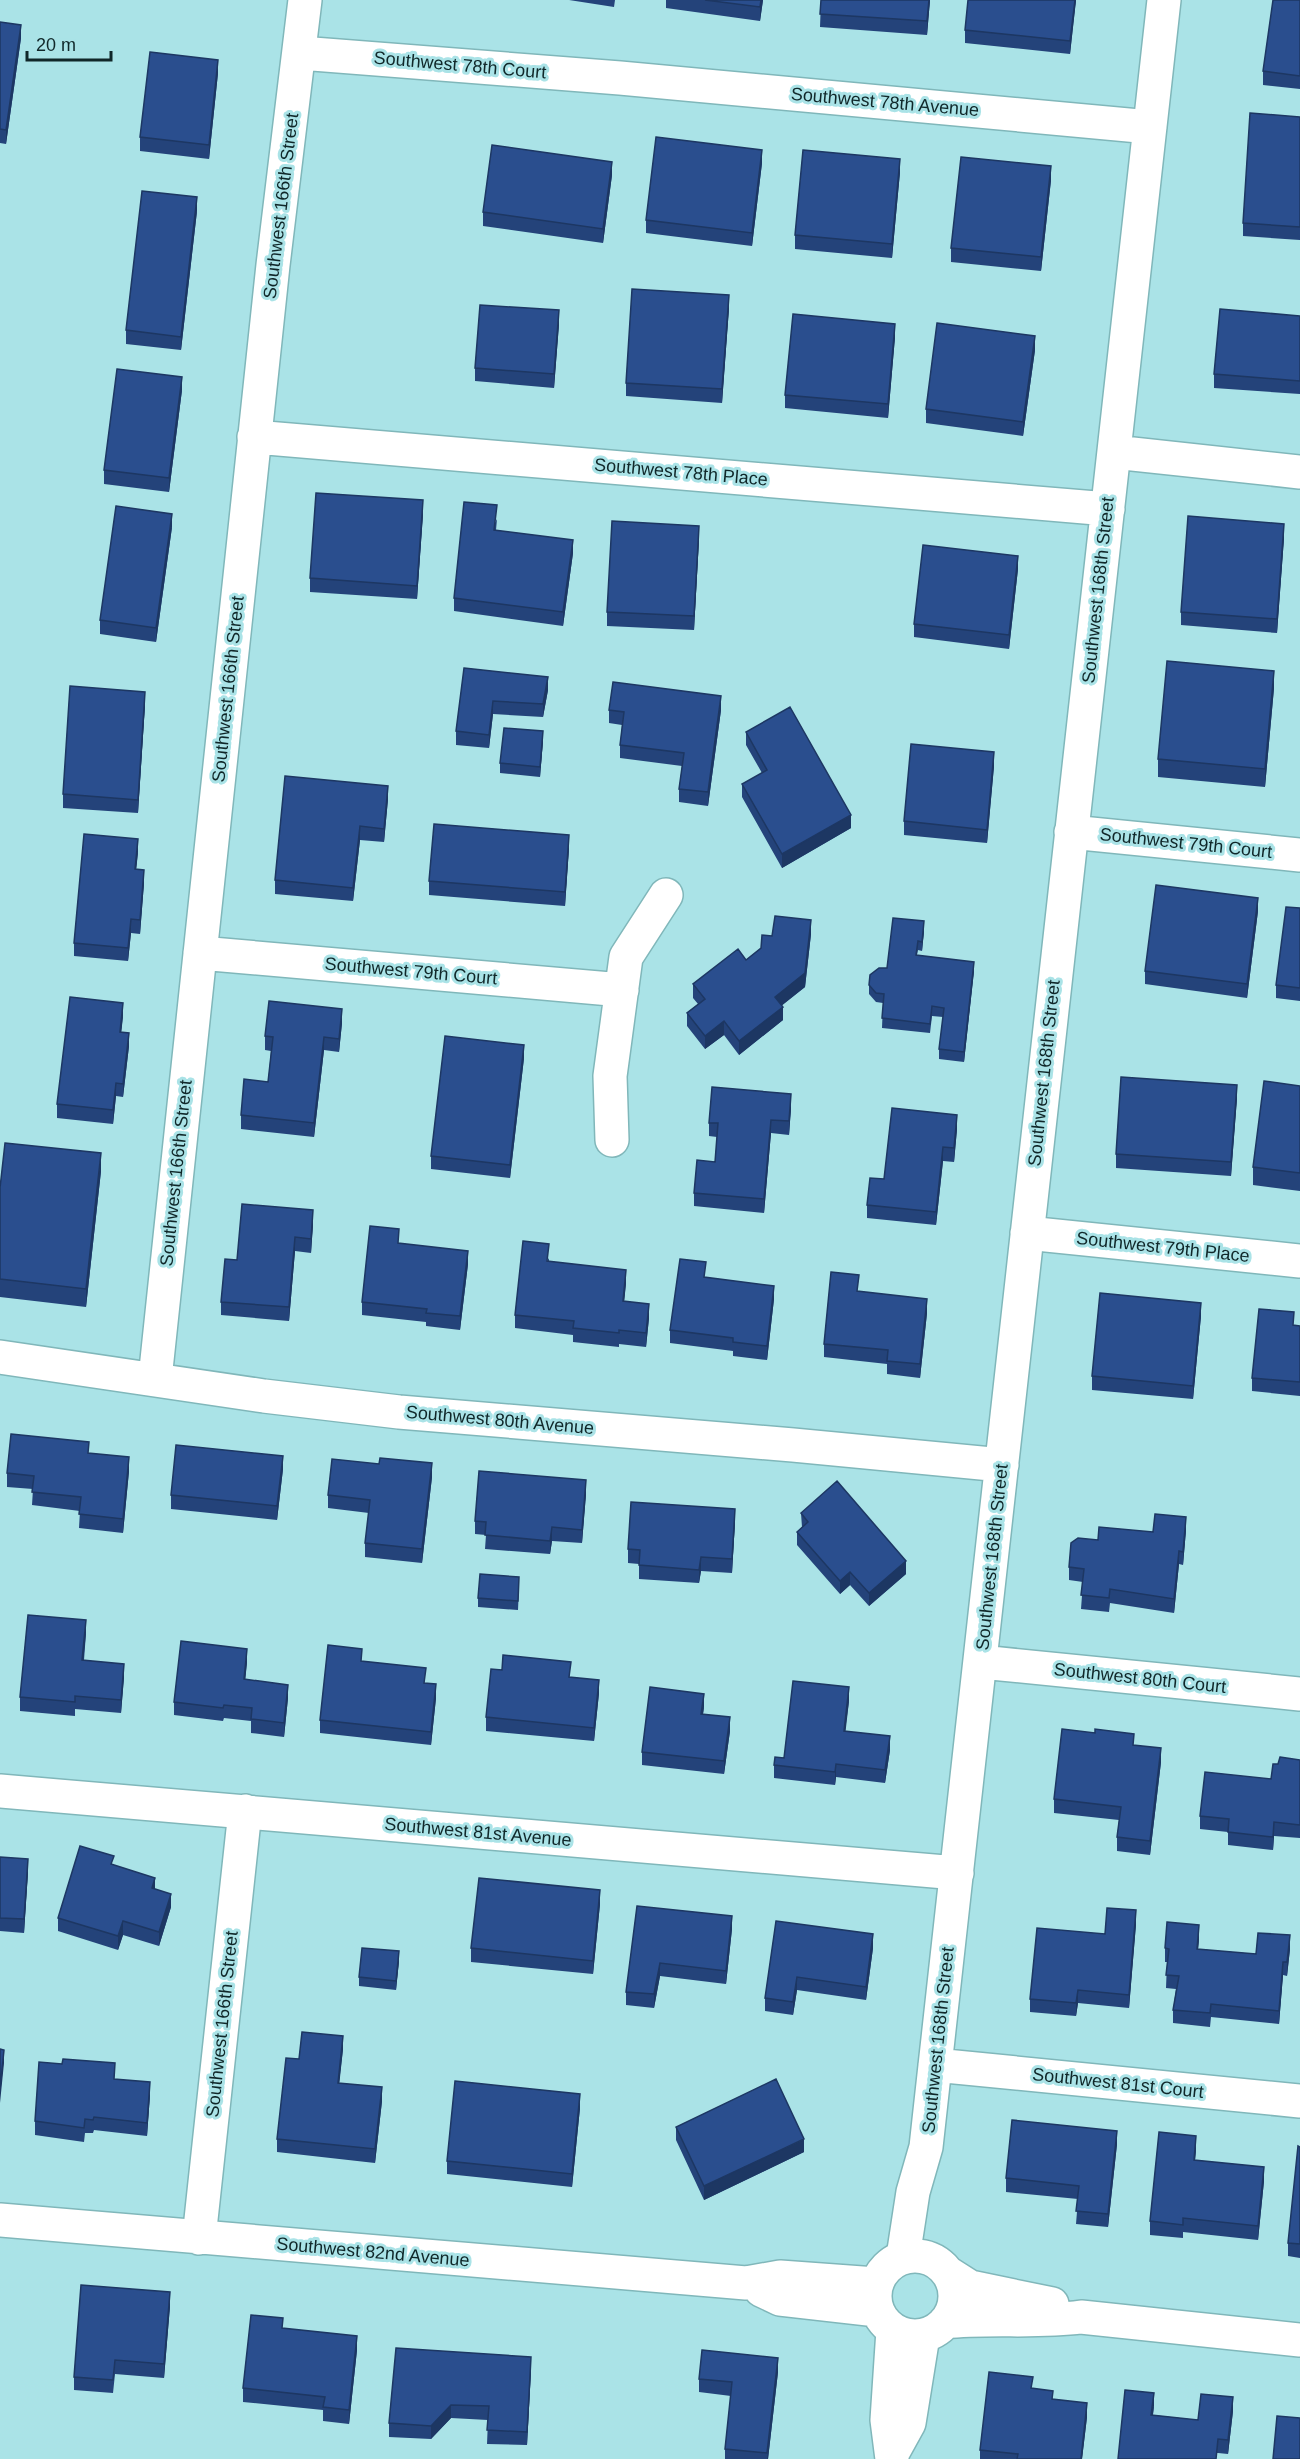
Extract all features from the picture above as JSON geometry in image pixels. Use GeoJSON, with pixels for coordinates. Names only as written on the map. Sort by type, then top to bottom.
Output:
{"type":"FeatureCollection","features":[{"type":"Feature","properties":{"kind":"street","name":"Southwest 166th Street"},"geometry":{"type":"LineString","coordinates":[[155,1379],[254,437],[305,0]]}},
{"type":"Feature","properties":{"kind":"street","name":"Southwest 168th Street"},"geometry":{"type":"LineString","coordinates":[[926,2263],[913,2192],[926,2147],[1164,0]]}},
{"type":"Feature","properties":{"kind":"street","name":"Southwest 78th Court"},"geometry":{"type":"LineString","coordinates":[[300,53],[620,78]]}},
{"type":"Feature","properties":{"kind":"street","name":"Southwest 78th Avenue"},"geometry":{"type":"LineString","coordinates":[[620,78],[1150,127]]}},
{"type":"Feature","properties":{"kind":"street","name":"Southwest 78th Place"},"geometry":{"type":"LineString","coordinates":[[254,437],[1108,509]]}},
{"type":"Feature","properties":{"kind":"street"},"geometry":{"type":"LineString","coordinates":[[1114,452],[1300,472]]}},
{"type":"Feature","properties":{"kind":"street","name":"Southwest 79th Court"},"geometry":{"type":"LineString","coordinates":[[1071,832],[1300,855]]}},
{"type":"Feature","properties":{"kind":"street"},"geometry":{"type":"LineString","coordinates":[[612,1140],[610,1076],[626,957],[666,896]]}},
{"type":"Feature","properties":{"kind":"street","name":"Southwest 79th Court"},"geometry":{"type":"LineString","coordinates":[[200,953],[622,990]]}},
{"type":"Feature","properties":{"kind":"street","name":"Southwest 79th Place"},"geometry":{"type":"LineString","coordinates":[[1027,1233],[1300,1262]]}},
{"type":"Feature","properties":{"kind":"street","name":"Southwest 80th Avenue"},"geometry":{"type":"LineString","coordinates":[[0,1357],[264,1396],[399,1412],[793,1445],[1002,1466]]}},
{"type":"Feature","properties":{"kind":"street","name":"Southwest 80th Court"},"geometry":{"type":"LineString","coordinates":[[981,1662],[1300,1694]]}},
{"type":"Feature","properties":{"kind":"street","name":"Southwest 81st Avenue"},"geometry":{"type":"LineString","coordinates":[[0,1791],[957,1873]]}},
{"type":"Feature","properties":{"kind":"street","name":"Southwest 166th Street"},"geometry":{"type":"LineString","coordinates":[[199,2238],[245,1811]]}},
{"type":"Feature","properties":{"kind":"street","name":"Southwest 81st Court"},"geometry":{"type":"LineString","coordinates":[[935,2065],[1300,2101]]}},
{"type":"Feature","properties":{"kind":"street","name":"Southwest 82nd Avenue"},"geometry":{"type":"LineString","coordinates":[[0,2220],[746,2283],[780,2277],[903,2316],[1047,2321],[1081,2317],[1300,2340]]}},
{"type":"Feature","properties":{"kind":"street"},"geometry":{"type":"LineString","coordinates":[[893,2456],[887,2420],[903,2316],[882,2273],[891,2263],[926,2263],[954,2285],[955,2298],[952,2311],[903,2316]]}},
{"type":"Feature","properties":{"kind":"street","name":"Southwest 82nd Avenue"},"geometry":{"type":"LineString","coordinates":[[926,2263],[970,2287],[1051,2304],[1081,2317]]}},
{"type":"Feature","properties":{"kind":"building"},"geometry":{"type":"Polygon","coordinates":[[[705,0],[761,0],[760,7],[705,0]]]}},
{"type":"Feature","properties":{"kind":"building"},"geometry":{"type":"Polygon","coordinates":[[[821,0],[929,0],[927,21],[820,14],[821,0]]]}},
{"type":"Feature","properties":{"kind":"building"},"geometry":{"type":"Polygon","coordinates":[[[968,0],[1075,0],[1070,41],[965,30],[968,0]]]}},
{"type":"Feature","properties":{"kind":"building"},"geometry":{"type":"Polygon","coordinates":[[[1273,0],[1300,0],[1300,76],[1263,71],[1273,0]]]}},
{"type":"Feature","properties":{"kind":"building"},"geometry":{"type":"Polygon","coordinates":[[[0,22],[21,25],[6,130],[0,129],[0,22]]]}},
{"type":"Feature","properties":{"kind":"building"},"geometry":{"type":"Polygon","coordinates":[[[150,52],[218,60],[209,145],[140,137],[150,52]]]}},
{"type":"Feature","properties":{"kind":"building"},"geometry":{"type":"Polygon","coordinates":[[[1250,113],[1300,117],[1300,227],[1243,223],[1250,113]]]}},
{"type":"Feature","properties":{"kind":"building"},"geometry":{"type":"Polygon","coordinates":[[[656,137],[762,150],[752,233],[646,220],[656,137]]]}},
{"type":"Feature","properties":{"kind":"building"},"geometry":{"type":"Polygon","coordinates":[[[492,145],[612,162],[603,229],[483,212],[492,145]]]}},
{"type":"Feature","properties":{"kind":"building"},"geometry":{"type":"Polygon","coordinates":[[[803,150],[900,159],[892,244],[795,235],[803,150]]]}},
{"type":"Feature","properties":{"kind":"building"},"geometry":{"type":"Polygon","coordinates":[[[961,157],[1051,166],[1041,257],[951,248],[961,157]]]}},
{"type":"Feature","properties":{"kind":"building"},"geometry":{"type":"Polygon","coordinates":[[[142,191],[197,197],[181,337],[126,330],[142,191]]]}},
{"type":"Feature","properties":{"kind":"building"},"geometry":{"type":"Polygon","coordinates":[[[632,289],[729,295],[722,389],[626,383],[632,289]]]}},
{"type":"Feature","properties":{"kind":"building"},"geometry":{"type":"Polygon","coordinates":[[[480,305],[559,310],[554,374],[475,368],[480,305]]]}},
{"type":"Feature","properties":{"kind":"building"},"geometry":{"type":"Polygon","coordinates":[[[1220,309],[1300,316],[1300,381],[1214,374],[1220,309]]]}},
{"type":"Feature","properties":{"kind":"building"},"geometry":{"type":"Polygon","coordinates":[[[793,314],[895,324],[888,404],[785,395],[793,314]]]}},
{"type":"Feature","properties":{"kind":"building"},"geometry":{"type":"Polygon","coordinates":[[[937,323],[1035,336],[1023,422],[926,409],[937,323]]]}},
{"type":"Feature","properties":{"kind":"building"},"geometry":{"type":"Polygon","coordinates":[[[117,369],[182,377],[169,478],[104,470],[117,369]]]}},
{"type":"Feature","properties":{"kind":"building"},"geometry":{"type":"Polygon","coordinates":[[[316,493],[423,500],[417,586],[310,578],[316,493]]]}},
{"type":"Feature","properties":{"kind":"building"},"geometry":{"type":"Polygon","coordinates":[[[464,502],[497,505],[494,530],[573,540],[563,612],[454,598],[464,502]]]}},
{"type":"Feature","properties":{"kind":"building"},"geometry":{"type":"Polygon","coordinates":[[[116,506],[172,514],[156,628],[100,620],[116,506]]]}},
{"type":"Feature","properties":{"kind":"building"},"geometry":{"type":"Polygon","coordinates":[[[1188,516],[1284,524],[1277,619],[1181,612],[1188,516]]]}},
{"type":"Feature","properties":{"kind":"building"},"geometry":{"type":"Polygon","coordinates":[[[612,521],[699,526],[694,616],[607,612],[612,521]]]}},
{"type":"Feature","properties":{"kind":"building"},"geometry":{"type":"Polygon","coordinates":[[[923,545],[1018,556],[1009,635],[914,624],[923,545]]]}},
{"type":"Feature","properties":{"kind":"building"},"geometry":{"type":"Polygon","coordinates":[[[1167,661],[1274,671],[1265,769],[1158,759],[1167,661]]]}},
{"type":"Feature","properties":{"kind":"building"},"geometry":{"type":"Polygon","coordinates":[[[464,668],[548,677],[543,704],[493,701],[489,735],[456,731],[464,668]]]}},
{"type":"Feature","properties":{"kind":"building"},"geometry":{"type":"Polygon","coordinates":[[[613,682],[721,696],[708,792],[679,789],[684,753],[620,745],[624,712],[609,710],[613,682]]]}},
{"type":"Feature","properties":{"kind":"building"},"geometry":{"type":"Polygon","coordinates":[[[70,686],[145,692],[138,800],[63,794],[70,686]]]}},
{"type":"Feature","properties":{"kind":"building"},"geometry":{"type":"Polygon","coordinates":[[[790,707],[851,815],[782,854],[742,784],[767,770],[746,732],[790,707]]]}},
{"type":"Feature","properties":{"kind":"building"},"geometry":{"type":"Polygon","coordinates":[[[504,728],[543,731],[540,767],[500,763],[504,728]]]}},
{"type":"Feature","properties":{"kind":"building"},"geometry":{"type":"Polygon","coordinates":[[[911,744],[994,752],[987,830],[904,821],[911,744]]]}},
{"type":"Feature","properties":{"kind":"building"},"geometry":{"type":"Polygon","coordinates":[[[285,776],[388,786],[384,829],[360,826],[353,888],[275,880],[285,776]]]}},
{"type":"Feature","properties":{"kind":"building"},"geometry":{"type":"Polygon","coordinates":[[[434,824],[569,835],[565,892],[429,881],[434,824]]]}},
{"type":"Feature","properties":{"kind":"building"},"geometry":{"type":"Polygon","coordinates":[[[84,834],[138,839],[135,869],[144,870],[140,920],[131,919],[128,948],[74,943],[84,834]]]}},
{"type":"Feature","properties":{"kind":"building"},"geometry":{"type":"Polygon","coordinates":[[[1156,885],[1258,898],[1247,984],[1145,971],[1156,885]]]}},
{"type":"Feature","properties":{"kind":"building"},"geometry":{"type":"Polygon","coordinates":[[[1286,907],[1300,908],[1300,988],[1276,985],[1286,907]]]}},
{"type":"Feature","properties":{"kind":"building"},"geometry":{"type":"Polygon","coordinates":[[[775,916],[811,920],[805,973],[775,997],[783,1007],[739,1041],[724,1021],[705,1036],[687,1013],[705,999],[693,984],[738,949],[746,960],[761,948],[762,935],[772,936],[775,916]]]}},
{"type":"Feature","properties":{"kind":"building"},"geometry":{"type":"Polygon","coordinates":[[[893,918],[924,921],[922,942],[918,941],[916,955],[974,962],[964,1052],[939,1049],[944,1008],[932,1006],[930,1024],[882,1018],[884,994],[876,993],[869,985],[870,975],[879,968],[887,968],[893,918]]]}},
{"type":"Feature","properties":{"kind":"building"},"geometry":{"type":"Polygon","coordinates":[[[70,997],[123,1003],[120,1032],[129,1033],[123,1084],[116,1083],[113,1110],[57,1104],[70,997]]]}},
{"type":"Feature","properties":{"kind":"building"},"geometry":{"type":"Polygon","coordinates":[[[269,1001],[342,1009],[339,1039],[324,1037],[314,1123],[241,1115],[244,1079],[268,1082],[273,1037],[265,1036],[269,1001]]]}},
{"type":"Feature","properties":{"kind":"building"},"geometry":{"type":"Polygon","coordinates":[[[445,1036],[524,1045],[510,1165],[431,1156],[445,1036]]]}},
{"type":"Feature","properties":{"kind":"building"},"geometry":{"type":"Polygon","coordinates":[[[1121,1077],[1237,1085],[1231,1162],[1116,1154],[1121,1077]]]}},
{"type":"Feature","properties":{"kind":"building"},"geometry":{"type":"Polygon","coordinates":[[[1264,1081],[1300,1086],[1300,1173],[1253,1167],[1264,1081]]]}},
{"type":"Feature","properties":{"kind":"building"},"geometry":{"type":"Polygon","coordinates":[[[712,1087],[791,1094],[789,1121],[771,1120],[764,1199],[694,1193],[697,1160],[715,1162],[718,1123],[709,1123],[712,1087]]]}},
{"type":"Feature","properties":{"kind":"building"},"geometry":{"type":"Polygon","coordinates":[[[892,1108],[957,1115],[954,1148],[943,1147],[936,1212],[867,1205],[870,1178],[884,1179],[892,1108]]]}},
{"type":"Feature","properties":{"kind":"building"},"geometry":{"type":"Polygon","coordinates":[[[5,1143],[101,1153],[86,1289],[0,1279],[0,1188],[5,1143]]]}},
{"type":"Feature","properties":{"kind":"building"},"geometry":{"type":"Polygon","coordinates":[[[242,1204],[313,1210],[311,1239],[295,1237],[289,1307],[221,1302],[225,1259],[237,1260],[242,1204]]]}},
{"type":"Feature","properties":{"kind":"building"},"geometry":{"type":"Polygon","coordinates":[[[370,1226],[399,1229],[398,1243],[468,1251],[460,1316],[426,1313],[427,1309],[362,1302],[370,1226]]]}},
{"type":"Feature","properties":{"kind":"building"},"geometry":{"type":"Polygon","coordinates":[[[523,1241],[549,1244],[547,1261],[626,1270],[623,1301],[649,1304],[646,1333],[619,1330],[619,1333],[573,1328],[574,1321],[515,1315],[523,1241]]]}},
{"type":"Feature","properties":{"kind":"building"},"geometry":{"type":"Polygon","coordinates":[[[680,1259],[706,1262],[704,1277],[774,1286],[767,1346],[733,1342],[733,1338],[670,1330],[680,1259]]]}},
{"type":"Feature","properties":{"kind":"building"},"geometry":{"type":"Polygon","coordinates":[[[831,1272],[859,1275],[857,1291],[927,1299],[920,1364],[887,1361],[888,1350],[824,1344],[831,1272]]]}},
{"type":"Feature","properties":{"kind":"building"},"geometry":{"type":"Polygon","coordinates":[[[1100,1293],[1201,1303],[1193,1386],[1092,1376],[1100,1293]]]}},
{"type":"Feature","properties":{"kind":"building"},"geometry":{"type":"Polygon","coordinates":[[[1259,1309],[1294,1312],[1293,1325],[1300,1326],[1300,1382],[1252,1378],[1259,1309]]]}},
{"type":"Feature","properties":{"kind":"building"},"geometry":{"type":"Polygon","coordinates":[[[11,1434],[89,1442],[88,1453],[129,1457],[123,1519],[79,1514],[81,1497],[32,1492],[34,1476],[7,1473],[11,1434]]]}},
{"type":"Feature","properties":{"kind":"building"},"geometry":{"type":"Polygon","coordinates":[[[176,1445],[283,1456],[277,1506],[171,1495],[176,1445]]]}},
{"type":"Feature","properties":{"kind":"building"},"geometry":{"type":"Polygon","coordinates":[[[380,1458],[432,1463],[422,1549],[365,1543],[370,1500],[328,1495],[332,1459],[379,1464],[380,1458]]]}},
{"type":"Feature","properties":{"kind":"building"},"geometry":{"type":"Polygon","coordinates":[[[479,1471],[586,1480],[582,1530],[552,1527],[550,1541],[485,1535],[486,1522],[475,1521],[479,1471]]]}},
{"type":"Feature","properties":{"kind":"building"},"geometry":{"type":"Polygon","coordinates":[[[837,1481],[906,1561],[869,1593],[850,1572],[840,1581],[797,1532],[808,1522],[801,1513],[837,1481]]]}},
{"type":"Feature","properties":{"kind":"building"},"geometry":{"type":"Polygon","coordinates":[[[631,1502],[735,1509],[732,1559],[701,1557],[699,1570],[639,1565],[640,1550],[628,1549],[631,1502]]]}},
{"type":"Feature","properties":{"kind":"building"},"geometry":{"type":"Polygon","coordinates":[[[1155,1514],[1186,1517],[1183,1552],[1179,1551],[1174,1599],[1110,1589],[1109,1598],[1081,1595],[1084,1569],[1069,1567],[1071,1543],[1078,1538],[1098,1540],[1099,1527],[1153,1532],[1155,1514]]]}},
{"type":"Feature","properties":{"kind":"building"},"geometry":{"type":"Polygon","coordinates":[[[480,1574],[519,1577],[518,1601],[478,1598],[480,1574]]]}},
{"type":"Feature","properties":{"kind":"building"},"geometry":{"type":"Polygon","coordinates":[[[28,1615],[86,1620],[82,1660],[124,1664],[121,1700],[75,1696],[75,1702],[20,1697],[28,1615]]]}},
{"type":"Feature","properties":{"kind":"building"},"geometry":{"type":"Polygon","coordinates":[[[181,1641],[247,1649],[244,1679],[288,1685],[284,1723],[251,1719],[252,1708],[224,1705],[223,1708],[174,1702],[181,1641]]]}},
{"type":"Feature","properties":{"kind":"building"},"geometry":{"type":"Polygon","coordinates":[[[328,1645],[362,1649],[361,1661],[426,1668],[424,1683],[436,1684],[431,1732],[320,1720],[328,1645]]]}},
{"type":"Feature","properties":{"kind":"building"},"geometry":{"type":"Polygon","coordinates":[[[503,1655],[571,1662],[569,1677],[599,1680],[594,1728],[486,1717],[491,1669],[502,1670],[503,1655]]]}},
{"type":"Feature","properties":{"kind":"building"},"geometry":{"type":"Polygon","coordinates":[[[793,1681],[849,1687],[844,1731],[890,1736],[885,1770],[836,1764],[835,1772],[774,1765],[775,1757],[784,1758],[793,1681]]]}},
{"type":"Feature","properties":{"kind":"building"},"geometry":{"type":"Polygon","coordinates":[[[650,1687],[704,1694],[701,1714],[730,1717],[724,1761],[642,1752],[650,1687]]]}},
{"type":"Feature","properties":{"kind":"building"},"geometry":{"type":"Polygon","coordinates":[[[1062,1729],[1095,1733],[1095,1729],[1134,1734],[1133,1745],[1161,1748],[1150,1841],[1117,1837],[1121,1807],[1054,1799],[1062,1729]]]}},
{"type":"Feature","properties":{"kind":"building"},"geometry":{"type":"Polygon","coordinates":[[[1280,1757],[1300,1760],[1300,1825],[1274,1822],[1273,1837],[1228,1832],[1229,1819],[1200,1816],[1205,1772],[1271,1779],[1273,1764],[1278,1764],[1280,1757]]]}},
{"type":"Feature","properties":{"kind":"building"},"geometry":{"type":"Polygon","coordinates":[[[80,1846],[114,1856],[111,1864],[155,1878],[152,1888],[171,1894],[159,1932],[123,1921],[118,1936],[58,1918],[80,1846]]]}},
{"type":"Feature","properties":{"kind":"building"},"geometry":{"type":"Polygon","coordinates":[[[0,1857],[28,1859],[24,1919],[0,1918],[0,1857]]]}},
{"type":"Feature","properties":{"kind":"building"},"geometry":{"type":"Polygon","coordinates":[[[479,1878],[600,1890],[593,1961],[471,1948],[479,1878]]]}},
{"type":"Feature","properties":{"kind":"building"},"geometry":{"type":"Polygon","coordinates":[[[637,1906],[732,1916],[726,1971],[660,1963],[654,1994],[626,1992],[637,1906]]]}},
{"type":"Feature","properties":{"kind":"building"},"geometry":{"type":"Polygon","coordinates":[[[1107,1908],[1136,1910],[1129,1995],[1078,1990],[1076,2003],[1030,1999],[1037,1928],[1105,1934],[1107,1908]]]}},
{"type":"Feature","properties":{"kind":"building"},"geometry":{"type":"Polygon","coordinates":[[[776,1921],[873,1934],[866,1987],[797,1977],[793,2002],[765,1998],[776,1921]]]}},
{"type":"Feature","properties":{"kind":"building"},"geometry":{"type":"Polygon","coordinates":[[[1167,1922],[1199,1925],[1197,1949],[1256,1954],[1258,1933],[1290,1935],[1287,1962],[1283,1962],[1279,2011],[1211,2004],[1210,2013],[1173,2010],[1179,1976],[1166,1975],[1169,1949],[1165,1948],[1167,1922]]]}},
{"type":"Feature","properties":{"kind":"building"},"geometry":{"type":"Polygon","coordinates":[[[362,1948],[399,1951],[396,1981],[359,1977],[362,1948]]]}},
{"type":"Feature","properties":{"kind":"building"},"geometry":{"type":"Polygon","coordinates":[[[302,2032],[343,2036],[338,2083],[382,2087],[375,2149],[277,2139],[286,2058],[299,2059],[302,2032]]]}},
{"type":"Feature","properties":{"kind":"building"},"geometry":{"type":"Polygon","coordinates":[[[0,2049],[4,2050],[0,2089],[0,2049]]]}},
{"type":"Feature","properties":{"kind":"building"},"geometry":{"type":"Polygon","coordinates":[[[63,2059],[115,2063],[114,2079],[150,2082],[147,2123],[94,2117],[93,2120],[85,2119],[84,2128],[35,2121],[39,2062],[62,2064],[63,2059]]]}},
{"type":"Feature","properties":{"kind":"building"},"geometry":{"type":"Polygon","coordinates":[[[776,2079],[804,2139],[704,2186],[676,2127],[776,2079]]]}},
{"type":"Feature","properties":{"kind":"building"},"geometry":{"type":"Polygon","coordinates":[[[455,2081],[580,2094],[572,2174],[447,2161],[455,2081]]]}},
{"type":"Feature","properties":{"kind":"building"},"geometry":{"type":"Polygon","coordinates":[[[1012,2120],[1117,2131],[1108,2214],[1076,2211],[1079,2186],[1006,2178],[1012,2120]]]}},
{"type":"Feature","properties":{"kind":"building"},"geometry":{"type":"Polygon","coordinates":[[[1159,2132],[1196,2136],[1194,2160],[1264,2167],[1258,2226],[1183,2218],[1183,2225],[1150,2221],[1159,2132]]]}},
{"type":"Feature","properties":{"kind":"building"},"geometry":{"type":"Polygon","coordinates":[[[1298,2146],[1300,2147],[1300,2244],[1288,2243],[1298,2146]]]}},
{"type":"Feature","properties":{"kind":"building"},"geometry":{"type":"Polygon","coordinates":[[[81,2285],[170,2292],[164,2364],[115,2360],[113,2380],[74,2377],[81,2285]]]}},
{"type":"Feature","properties":{"kind":"building"},"geometry":{"type":"Polygon","coordinates":[[[251,2315],[283,2318],[282,2328],[357,2336],[349,2410],[323,2407],[325,2397],[243,2388],[251,2315]]]}},
{"type":"Feature","properties":{"kind":"building"},"geometry":{"type":"Polygon","coordinates":[[[396,2348],[531,2357],[527,2432],[487,2430],[489,2406],[451,2405],[431,2426],[389,2423],[396,2348]]]}},
{"type":"Feature","properties":{"kind":"building"},"geometry":{"type":"Polygon","coordinates":[[[702,2350],[778,2358],[767,2453],[725,2449],[732,2382],[699,2379],[702,2350]]]}},
{"type":"Feature","properties":{"kind":"building"},"geometry":{"type":"Polygon","coordinates":[[[989,2372],[1033,2377],[1031,2388],[1053,2391],[1052,2399],[1087,2403],[1081,2459],[1017,2459],[1018,2454],[980,2450],[989,2372]]]}},
{"type":"Feature","properties":{"kind":"building"},"geometry":{"type":"Polygon","coordinates":[[[1125,2390],[1154,2393],[1151,2415],[1198,2420],[1201,2394],[1233,2397],[1228,2440],[1218,2439],[1216,2459],[1118,2459],[1125,2390]]]}},
{"type":"Feature","properties":{"kind":"building"},"geometry":{"type":"Polygon","coordinates":[[[1277,2416],[1300,2418],[1300,2459],[1273,2459],[1277,2416]]]}}]}
